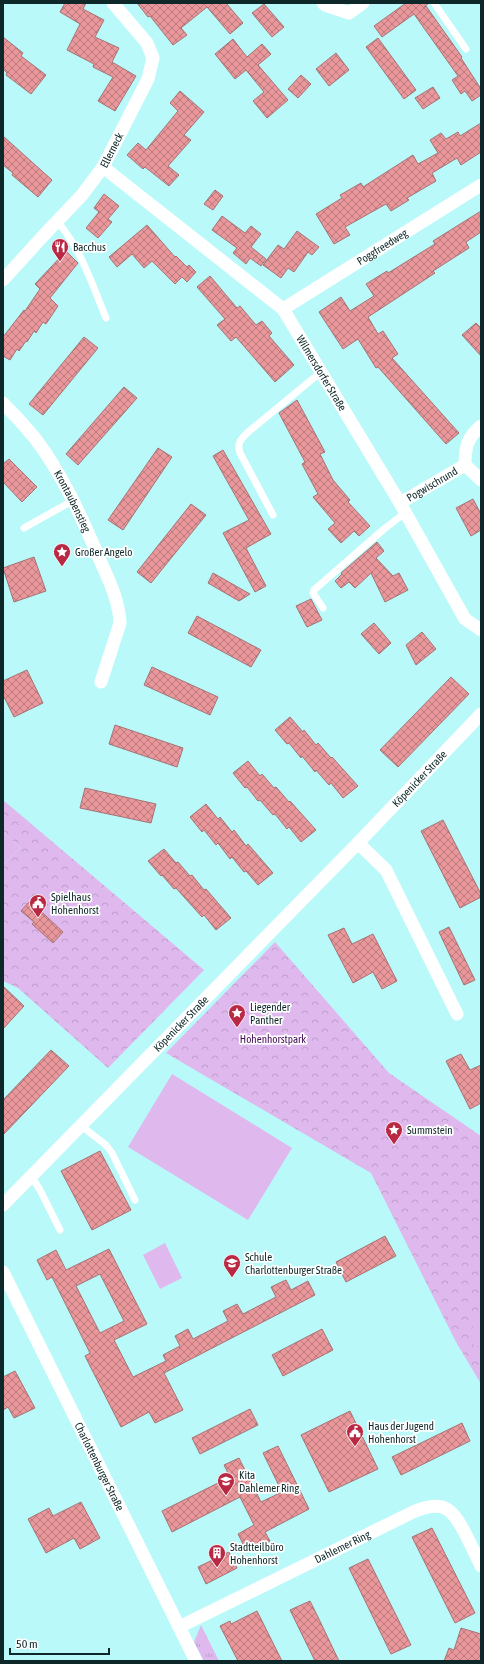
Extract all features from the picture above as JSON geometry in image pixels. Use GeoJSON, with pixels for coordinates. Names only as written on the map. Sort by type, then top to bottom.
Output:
{"type":"FeatureCollection","features":[{"type":"Feature","properties":{"kind":"street","name":"Ellerneck"},"geometry":{"type":"LineString","coordinates":[[3,280],[56,221],[82,195],[103,167],[148,79],[153,58],[147,43],[113,3]]}},
{"type":"Feature","properties":{"kind":"street"},"geometry":{"type":"LineString","coordinates":[[323,3],[349,13],[362,3]]}},
{"type":"Feature","properties":{"kind":"street","name":"Wilmersdorfer Straße"},"geometry":{"type":"LineString","coordinates":[[103,167],[283,309],[403,508],[465,619],[481,630]]}},
{"type":"Feature","properties":{"kind":"street","name":"Poggfreedweg"},"geometry":{"type":"LineString","coordinates":[[283,309],[481,185]]}},
{"type":"Feature","properties":{"kind":"street","name":"Krontaubenstieg"},"geometry":{"type":"LineString","coordinates":[[3,403],[43,449],[85,524],[112,588],[120,615],[120,623],[119,631],[101,682]]}},
{"type":"Feature","properties":{"kind":"street","name":"Pogwischrund"},"geometry":{"type":"LineString","coordinates":[[481,426],[473,433],[465,449],[465,465],[481,480]]}},
{"type":"Feature","properties":{"kind":"street","name":"Pogwischrund"},"geometry":{"type":"LineString","coordinates":[[403,508],[465,465]]}},
{"type":"Feature","properties":{"kind":"street","name":"Köpenicker Straße"},"geometry":{"type":"LineString","coordinates":[[3,1205],[358,843],[481,714]]}},
{"type":"Feature","properties":{"kind":"street"},"geometry":{"type":"LineString","coordinates":[[358,843],[386,870],[457,1014]]}},
{"type":"Feature","properties":{"kind":"street","name":"Charlottenburger Straße"},"geometry":{"type":"LineString","coordinates":[[3,1272],[196,1661]]}},
{"type":"Feature","properties":{"kind":"street","name":"Dahlemer Ring"},"geometry":{"type":"LineString","coordinates":[[179,1627],[413,1512],[425,1508],[442,1507],[454,1513],[481,1566]]}},
{"type":"Feature","properties":{"kind":"lane"},"geometry":{"type":"LineString","coordinates":[[434,3],[466,49]]}},
{"type":"Feature","properties":{"kind":"lane"},"geometry":{"type":"LineString","coordinates":[[56,221],[67,234],[81,256],[106,318]]}},
{"type":"Feature","properties":{"kind":"lane"},"geometry":{"type":"LineString","coordinates":[[273,515],[240,453],[238,446],[240,440],[321,372]]}},
{"type":"Feature","properties":{"kind":"lane"},"geometry":{"type":"LineString","coordinates":[[24,528],[72,501]]}},
{"type":"Feature","properties":{"kind":"lane"},"geometry":{"type":"LineString","coordinates":[[324,608],[313,593],[314,590],[384,529],[403,508]]}},
{"type":"Feature","properties":{"kind":"lane"},"geometry":{"type":"LineString","coordinates":[[80,1125],[106,1145],[112,1153],[135,1200]]}},
{"type":"Feature","properties":{"kind":"lane"},"geometry":{"type":"LineString","coordinates":[[31,1176],[40,1190],[60,1230]]}},
{"type":"Feature","properties":{"kind":"green space"},"geometry":{"type":"Polygon","coordinates":[[[3,800],[204,970],[108,1068],[18,988],[3,981],[3,865],[20,848],[3,832],[3,800]]]}},
{"type":"Feature","properties":{"kind":"green space"},"geometry":{"type":"Polygon","coordinates":[[[3,832],[20,848],[3,865],[3,832]]]}},
{"type":"Feature","properties":{"kind":"green space","name":"Hohenhorstpark"},"geometry":{"type":"Polygon","coordinates":[[[275,942],[389,1073],[481,1136],[481,1384],[456,1342],[371,1173],[166,1053],[275,942]]]}},
{"type":"Feature","properties":{"kind":"green space"},"geometry":{"type":"Polygon","coordinates":[[[172,1074],[292,1148],[248,1220],[128,1147],[172,1074]]]}},
{"type":"Feature","properties":{"kind":"green space"},"geometry":{"type":"Polygon","coordinates":[[[165,1243],[182,1278],[160,1289],[143,1255],[165,1243]]]}},
{"type":"Feature","properties":{"kind":"green space"},"geometry":{"type":"Polygon","coordinates":[[[481,1300],[481,1347],[468,1343],[481,1300]]]}},
{"type":"Feature","properties":{"kind":"green space"},"geometry":{"type":"Polygon","coordinates":[[[201,1625],[219,1661],[204,1661],[194,1642],[201,1625]]]}},
{"type":"Feature","properties":{"kind":"building"},"geometry":{"type":"Polygon","coordinates":[[[65,3],[86,3],[83,9],[104,20],[95,37],[119,48],[112,62],[136,76],[115,111],[98,101],[113,77],[93,67],[94,64],[67,50],[80,24],[60,12],[65,3]]]}},
{"type":"Feature","properties":{"kind":"building"},"geometry":{"type":"Polygon","coordinates":[[[137,3],[226,3],[243,23],[230,34],[207,7],[181,28],[187,35],[173,45],[150,16],[148,17],[137,3]]]}},
{"type":"Feature","properties":{"kind":"building"},"geometry":{"type":"Polygon","coordinates":[[[406,3],[429,3],[424,7],[426,6],[462,57],[461,58],[481,89],[481,95],[472,101],[465,91],[461,94],[452,80],[458,76],[414,14],[382,37],[374,26],[406,3]]]}},
{"type":"Feature","properties":{"kind":"building"},"geometry":{"type":"Polygon","coordinates":[[[264,4],[284,27],[272,37],[252,13],[264,4]]]}},
{"type":"Feature","properties":{"kind":"building"},"geometry":{"type":"Polygon","coordinates":[[[3,37],[23,53],[21,56],[46,75],[31,94],[6,75],[7,73],[3,69],[3,37]]]}},
{"type":"Feature","properties":{"kind":"building"},"geometry":{"type":"Polygon","coordinates":[[[378,38],[416,90],[404,99],[366,47],[378,38]]]}},
{"type":"Feature","properties":{"kind":"building"},"geometry":{"type":"Polygon","coordinates":[[[233,39],[247,57],[262,44],[271,54],[258,65],[288,100],[267,118],[253,101],[264,92],[246,70],[235,79],[215,54],[233,39]]]}},
{"type":"Feature","properties":{"kind":"building"},"geometry":{"type":"Polygon","coordinates":[[[336,53],[349,70],[329,86],[316,69],[336,53]]]}},
{"type":"Feature","properties":{"kind":"building"},"geometry":{"type":"Polygon","coordinates":[[[301,75],[311,84],[298,98],[288,89],[301,75]]]}},
{"type":"Feature","properties":{"kind":"building"},"geometry":{"type":"Polygon","coordinates":[[[433,87],[440,98],[423,109],[415,98],[433,87]]]}},
{"type":"Feature","properties":{"kind":"building"},"geometry":{"type":"Polygon","coordinates":[[[180,91],[204,112],[184,135],[191,140],[168,166],[179,175],[169,186],[145,167],[143,169],[127,155],[138,143],[146,150],[178,111],[170,103],[180,91]]]}},
{"type":"Feature","properties":{"kind":"building"},"geometry":{"type":"Polygon","coordinates":[[[481,123],[481,152],[461,165],[457,158],[432,173],[436,181],[407,198],[409,200],[391,211],[386,204],[345,227],[350,235],[334,244],[316,214],[342,198],[340,195],[361,183],[363,187],[413,155],[418,164],[438,153],[430,140],[441,133],[446,139],[458,132],[460,136],[481,123]]]}},
{"type":"Feature","properties":{"kind":"building"},"geometry":{"type":"Polygon","coordinates":[[[3,136],[52,180],[38,197],[12,175],[13,173],[3,165],[3,136]]]}},
{"type":"Feature","properties":{"kind":"building"},"geometry":{"type":"Polygon","coordinates":[[[215,190],[223,196],[213,210],[204,204],[215,190]]]}},
{"type":"Feature","properties":{"kind":"building"},"geometry":{"type":"Polygon","coordinates":[[[104,194],[119,206],[108,219],[112,222],[98,238],[86,228],[99,212],[94,208],[104,194]]]}},
{"type":"Feature","properties":{"kind":"building"},"geometry":{"type":"Polygon","coordinates":[[[481,211],[481,232],[466,242],[469,248],[433,271],[435,273],[368,317],[378,334],[383,331],[398,354],[392,358],[459,433],[446,444],[378,367],[376,368],[358,339],[343,349],[319,312],[341,297],[350,311],[374,296],[366,284],[387,271],[388,273],[435,244],[433,241],[481,211]]]}},
{"type":"Feature","properties":{"kind":"building"},"geometry":{"type":"Polygon","coordinates":[[[222,216],[245,233],[251,226],[261,234],[251,247],[266,259],[261,266],[250,258],[246,264],[233,253],[237,248],[212,230],[222,216]]]}},
{"type":"Feature","properties":{"kind":"building"},"geometry":{"type":"Polygon","coordinates":[[[147,225],[175,257],[176,256],[187,267],[189,265],[196,272],[187,282],[182,277],[175,284],[152,261],[144,268],[132,254],[117,267],[109,257],[147,225]]]}},
{"type":"Feature","properties":{"kind":"building"},"geometry":{"type":"Polygon","coordinates":[[[297,231],[319,247],[312,255],[308,252],[294,272],[288,268],[281,278],[263,265],[278,245],[284,249],[297,231]]]}},
{"type":"Feature","properties":{"kind":"building"},"geometry":{"type":"Polygon","coordinates":[[[66,251],[78,263],[50,298],[58,306],[46,324],[43,322],[36,333],[34,331],[19,351],[17,349],[10,360],[3,356],[3,337],[24,310],[25,311],[40,289],[35,284],[66,251]]]}},
{"type":"Feature","properties":{"kind":"building"},"geometry":{"type":"Polygon","coordinates":[[[210,276],[237,308],[240,306],[256,325],[262,321],[272,333],[269,336],[294,365],[275,382],[236,337],[231,341],[217,325],[225,319],[197,287],[210,276]]]}},
{"type":"Feature","properties":{"kind":"building"},"geometry":{"type":"Polygon","coordinates":[[[476,323],[481,328],[481,356],[462,335],[476,323]]]}},
{"type":"Feature","properties":{"kind":"building"},"geometry":{"type":"Polygon","coordinates":[[[84,337],[98,348],[43,415],[29,404],[84,337]]]}},
{"type":"Feature","properties":{"kind":"building"},"geometry":{"type":"Polygon","coordinates":[[[124,387],[137,398],[78,465],[66,454],[124,387]]]}},
{"type":"Feature","properties":{"kind":"building"},"geometry":{"type":"Polygon","coordinates":[[[297,400],[325,452],[320,454],[333,480],[350,500],[348,502],[370,526],[359,536],[354,531],[341,543],[328,529],[335,523],[313,497],[318,494],[302,464],[305,462],[279,413],[297,400]]]}},
{"type":"Feature","properties":{"kind":"building"},"geometry":{"type":"Polygon","coordinates":[[[158,448],[172,457],[123,530],[108,520],[158,448]]]}},
{"type":"Feature","properties":{"kind":"building"},"geometry":{"type":"Polygon","coordinates":[[[223,450],[271,534],[246,548],[266,586],[255,592],[223,533],[249,520],[213,456],[223,450]]]}},
{"type":"Feature","properties":{"kind":"building"},"geometry":{"type":"Polygon","coordinates":[[[9,459],[37,487],[22,502],[3,482],[3,464],[9,459]]]}},
{"type":"Feature","properties":{"kind":"building"},"geometry":{"type":"Polygon","coordinates":[[[473,499],[481,514],[481,530],[471,536],[456,508],[473,499]]]}},
{"type":"Feature","properties":{"kind":"building"},"geometry":{"type":"Polygon","coordinates":[[[191,504],[206,515],[151,583],[137,572],[191,504]]]}},
{"type":"Feature","properties":{"kind":"building"},"geometry":{"type":"Polygon","coordinates":[[[377,542],[384,551],[376,558],[393,576],[399,573],[408,590],[385,602],[371,573],[355,588],[349,582],[341,588],[335,581],[342,574],[341,573],[377,542]]]}},
{"type":"Feature","properties":{"kind":"building"},"geometry":{"type":"Polygon","coordinates":[[[34,557],[46,591],[14,602],[3,568],[34,557]]]}},
{"type":"Feature","properties":{"kind":"building"},"geometry":{"type":"Polygon","coordinates":[[[213,573],[250,594],[239,601],[208,583],[213,573]]]}},
{"type":"Feature","properties":{"kind":"building"},"geometry":{"type":"Polygon","coordinates":[[[311,599],[322,620],[307,627],[296,606],[311,599]]]}},
{"type":"Feature","properties":{"kind":"building"},"geometry":{"type":"Polygon","coordinates":[[[197,616],[261,650],[251,667],[188,633],[197,616]]]}},
{"type":"Feature","properties":{"kind":"building"},"geometry":{"type":"Polygon","coordinates":[[[374,623],[391,643],[379,654],[361,634],[374,623]]]}},
{"type":"Feature","properties":{"kind":"building"},"geometry":{"type":"Polygon","coordinates":[[[422,632],[436,649],[416,665],[406,645],[422,632]]]}},
{"type":"Feature","properties":{"kind":"building"},"geometry":{"type":"Polygon","coordinates":[[[152,667],[218,697],[210,715],[144,685],[152,667]]]}},
{"type":"Feature","properties":{"kind":"building"},"geometry":{"type":"Polygon","coordinates":[[[27,670],[43,703],[14,717],[3,695],[3,681],[27,670]]]}},
{"type":"Feature","properties":{"kind":"building"},"geometry":{"type":"Polygon","coordinates":[[[451,677],[469,694],[398,767],[380,750],[451,677]]]}},
{"type":"Feature","properties":{"kind":"building"},"geometry":{"type":"Polygon","coordinates":[[[290,717],[303,732],[304,730],[316,745],[318,743],[331,758],[332,757],[358,786],[343,798],[331,783],[329,785],[316,770],[315,772],[302,756],[301,758],[289,743],[287,744],[275,730],[290,717]]]}},
{"type":"Feature","properties":{"kind":"building"},"geometry":{"type":"Polygon","coordinates":[[[115,725],[183,748],[177,767],[109,744],[115,725]]]}},
{"type":"Feature","properties":{"kind":"building"},"geometry":{"type":"Polygon","coordinates":[[[248,761],[260,776],[262,774],[274,788],[276,787],[316,830],[301,842],[289,827],[287,829],[275,814],[273,815],[260,800],[258,801],[247,787],[245,788],[233,773],[248,761]]]}},
{"type":"Feature","properties":{"kind":"building"},"geometry":{"type":"Polygon","coordinates":[[[85,788],[156,804],[151,823],[80,808],[85,788]]]}},
{"type":"Feature","properties":{"kind":"building"},"geometry":{"type":"Polygon","coordinates":[[[206,804],[218,819],[220,817],[232,832],[234,830],[246,846],[248,844],[273,873],[258,885],[246,871],[244,872],[232,857],[230,859],[218,843],[216,845],[204,830],[202,832],[190,817],[206,804]]]}},
{"type":"Feature","properties":{"kind":"building"},"geometry":{"type":"Polygon","coordinates":[[[443,820],[481,894],[481,897],[460,908],[421,831],[443,820]]]}},
{"type":"Feature","properties":{"kind":"building"},"geometry":{"type":"Polygon","coordinates":[[[164,849],[190,876],[192,875],[204,890],[206,889],[231,918],[216,930],[204,915],[202,917],[176,888],[174,889],[148,861],[164,849]]]}},
{"type":"Feature","properties":{"kind":"building","name":"Spielhaus Hohenhorst"},"geometry":{"type":"Polygon","coordinates":[[[30,901],[63,932],[53,943],[32,924],[34,922],[21,911],[30,901]]]}},
{"type":"Feature","properties":{"kind":"building"},"geometry":{"type":"Polygon","coordinates":[[[449,927],[475,980],[464,985],[439,932],[449,927]]]}},
{"type":"Feature","properties":{"kind":"building"},"geometry":{"type":"Polygon","coordinates":[[[344,928],[352,944],[373,934],[397,981],[382,989],[373,972],[353,983],[328,935],[344,928]]]}},
{"type":"Feature","properties":{"kind":"building"},"geometry":{"type":"Polygon","coordinates":[[[3,986],[24,1006],[3,1029],[3,986]]]}},
{"type":"Feature","properties":{"kind":"building"},"geometry":{"type":"Polygon","coordinates":[[[51,1050],[69,1066],[3,1135],[3,1100],[51,1050]]]}},
{"type":"Feature","properties":{"kind":"building"},"geometry":{"type":"Polygon","coordinates":[[[461,1054],[470,1070],[481,1065],[481,1103],[470,1109],[446,1061],[461,1054]]]}},
{"type":"Feature","properties":{"kind":"building"},"geometry":{"type":"Polygon","coordinates":[[[100,1151],[131,1210],[92,1230],[61,1171],[100,1151]]]}},
{"type":"Feature","properties":{"kind":"building"},"geometry":{"type":"Polygon","coordinates":[[[385,1236],[396,1256],[346,1282],[336,1262],[385,1236]]]}},
{"type":"Feature","properties":{"kind":"building"},"geometry":{"type":"Polygon","coordinates":[[[109,1249],[147,1324],[114,1340],[133,1377],[166,1361],[163,1355],[180,1346],[175,1336],[188,1329],[193,1339],[228,1321],[223,1311],[237,1304],[243,1314],[276,1297],[271,1287],[286,1280],[291,1290],[308,1281],[315,1295],[164,1373],[183,1410],[155,1423],[149,1412],[121,1427],[85,1356],[90,1353],[52,1277],[47,1280],[37,1260],[56,1250],[66,1270],[109,1249]],[[100,1274],[76,1286],[100,1333],[124,1321],[100,1274]]]}},
{"type":"Feature","properties":{"kind":"building"},"geometry":{"type":"Polygon","coordinates":[[[322,1329],[333,1350],[283,1376],[272,1355],[322,1329]]]}},
{"type":"Feature","properties":{"kind":"building"},"geometry":{"type":"Polygon","coordinates":[[[15,1371],[35,1408],[14,1418],[8,1407],[3,1410],[3,1377],[15,1371]]]}},
{"type":"Feature","properties":{"kind":"building"},"geometry":{"type":"Polygon","coordinates":[[[250,1409],[258,1425],[200,1454],[192,1438],[250,1409]]]}},
{"type":"Feature","properties":{"kind":"building","name":"Haus der Jugend Hohenhorst"},"geometry":{"type":"Polygon","coordinates":[[[350,1411],[378,1469],[329,1492],[301,1435],[350,1411]]]}},
{"type":"Feature","properties":{"kind":"building"},"geometry":{"type":"Polygon","coordinates":[[[462,1423],[470,1441],[401,1475],[392,1457],[462,1423]]]}},
{"type":"Feature","properties":{"kind":"building"},"geometry":{"type":"Polygon","coordinates":[[[278,1446],[309,1509],[265,1532],[270,1541],[247,1552],[238,1534],[254,1525],[240,1497],[172,1532],[162,1511],[230,1477],[224,1465],[239,1458],[261,1502],[282,1492],[263,1453],[278,1446]]]}},
{"type":"Feature","properties":{"kind":"building"},"geometry":{"type":"Polygon","coordinates":[[[81,1502],[100,1538],[80,1549],[74,1538],[46,1553],[28,1519],[49,1508],[53,1516],[81,1502]]]}},
{"type":"Feature","properties":{"kind":"building"},"geometry":{"type":"Polygon","coordinates":[[[432,1528],[475,1613],[455,1623],[412,1537],[432,1528]]]}},
{"type":"Feature","properties":{"kind":"building","name":"Stadtteilbüro Hohenhorst"},"geometry":{"type":"Polygon","coordinates":[[[229,1552],[237,1568],[206,1584],[198,1567],[229,1552]]]}},
{"type":"Feature","properties":{"kind":"building"},"geometry":{"type":"Polygon","coordinates":[[[368,1559],[411,1645],[391,1654],[349,1568],[368,1559]]]}},
{"type":"Feature","properties":{"kind":"building"},"geometry":{"type":"Polygon","coordinates":[[[310,1601],[339,1661],[315,1661],[290,1610],[310,1601]]]}},
{"type":"Feature","properties":{"kind":"building"},"geometry":{"type":"Polygon","coordinates":[[[257,1611],[282,1661],[238,1661],[220,1626],[230,1621],[231,1624],[257,1611]]]}},
{"type":"Feature","properties":{"kind":"building"},"geometry":{"type":"Polygon","coordinates":[[[461,1628],[481,1634],[481,1661],[444,1661],[449,1648],[454,1650],[461,1628]]]}},
{"type":"Feature","properties":{"kind":"place","name":"Bacchus"},"geometry":{"type":"Point","coordinates":[60,262]}},
{"type":"Feature","properties":{"kind":"place","name":"Großer Angelo"},"geometry":{"type":"Point","coordinates":[62,567]}},
{"type":"Feature","properties":{"kind":"place","name":"Spielhaus Hohenhorst"},"geometry":{"type":"Point","coordinates":[38,918]}},
{"type":"Feature","properties":{"kind":"place","name":"Liegender Panther"},"geometry":{"type":"Point","coordinates":[237,1028]}},
{"type":"Feature","properties":{"kind":"place","name":"Summstein"},"geometry":{"type":"Point","coordinates":[394,1145]}},
{"type":"Feature","properties":{"kind":"place","name":"Schule Charlottenburger Straße"},"geometry":{"type":"Point","coordinates":[232,1278]}},
{"type":"Feature","properties":{"kind":"place","name":"Haus der Jugend Hohenhorst"},"geometry":{"type":"Point","coordinates":[355,1447]}},
{"type":"Feature","properties":{"kind":"place","name":"Kita Dahlemer Ring"},"geometry":{"type":"Point","coordinates":[226,1496]}},
{"type":"Feature","properties":{"kind":"place","name":"Stadtteilbüro Hohenhorst"},"geometry":{"type":"Point","coordinates":[217,1568]}}]}
